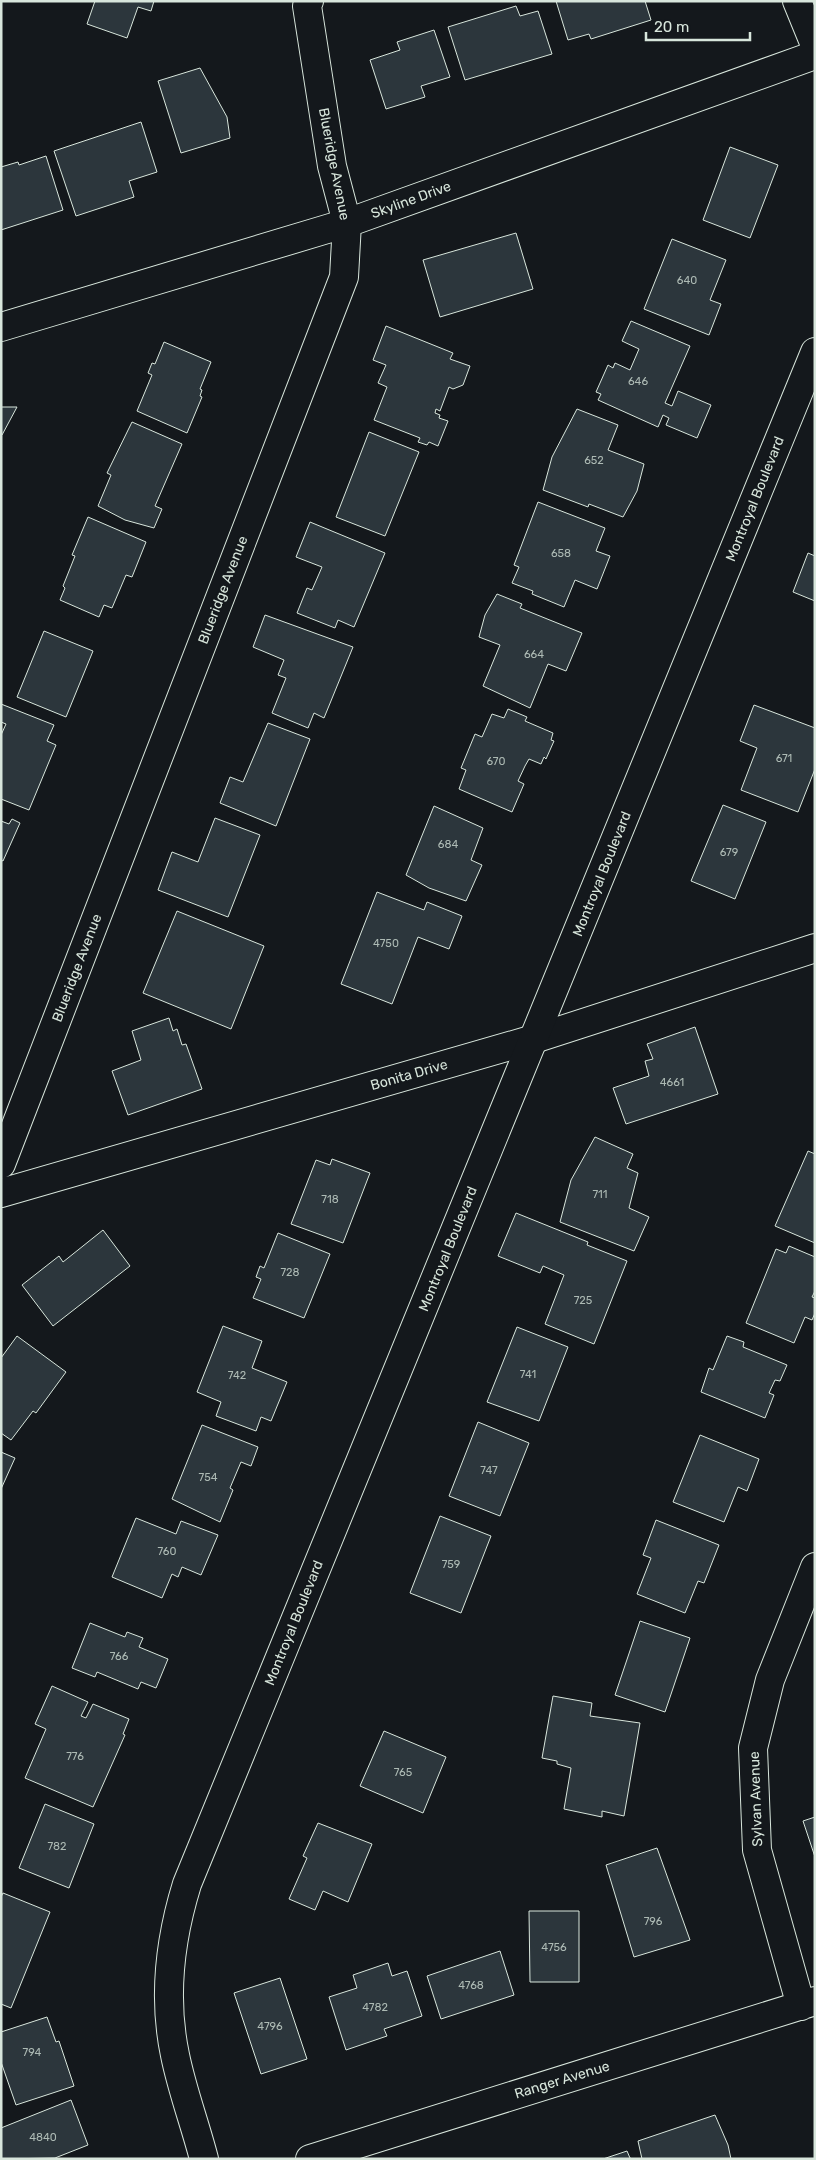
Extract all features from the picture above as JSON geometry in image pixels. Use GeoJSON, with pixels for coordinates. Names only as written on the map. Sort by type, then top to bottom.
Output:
{"type":"FeatureCollection","features":[{"type":"Feature","properties":{"kind":"street","name":"Blueridge Avenue"},"geometry":{"type":"LineString","coordinates":[[1,1164],[344,277],[347,223],[332,166],[307,6],[309,1]]}},
{"type":"Feature","properties":{"kind":"street"},"geometry":{"type":"LineString","coordinates":[[797,1],[815,45]]}},
{"type":"Feature","properties":{"kind":"street","name":"Skyline Drive"},"geometry":{"type":"LineString","coordinates":[[1,327],[347,223],[815,55]]}},
{"type":"Feature","properties":{"kind":"street","name":"Montroyal Boulevard"},"geometry":{"type":"LineString","coordinates":[[204,2159],[174,2055],[172,2038],[168,1974],[179,1910],[198,1856],[815,352]]}},
{"type":"Feature","properties":{"kind":"street","name":"Bonita Drive"},"geometry":{"type":"LineString","coordinates":[[1,1192],[534,1039],[815,948]]}},
{"type":"Feature","properties":{"kind":"street","name":"Sylvan Avenue"},"geometry":{"type":"LineString","coordinates":[[808,2004],[757,1850],[753,1748],[770,1680],[815,1567]]}},
{"type":"Feature","properties":{"kind":"street","name":"Ranger Avenue"},"geometry":{"type":"LineString","coordinates":[[310,2159],[808,2004]]}},
{"type":"Feature","properties":{"kind":"building"},"geometry":{"type":"Polygon","coordinates":[[[95,1],[154,1],[151,11],[138,7],[127,38],[87,24],[95,1]]]}},
{"type":"Feature","properties":{"kind":"building"},"geometry":{"type":"Polygon","coordinates":[[[556,1],[645,1],[651,20],[591,39],[589,34],[568,40],[556,1]]]}},
{"type":"Feature","properties":{"kind":"building"},"geometry":{"type":"Polygon","coordinates":[[[516,6],[520,16],[538,11],[552,54],[465,80],[448,27],[516,6]]]}},
{"type":"Feature","properties":{"kind":"building"},"geometry":{"type":"Polygon","coordinates":[[[434,30],[450,77],[421,86],[425,97],[386,109],[370,60],[400,50],[397,42],[434,30]]]}},
{"type":"Feature","properties":{"kind":"building"},"geometry":{"type":"Polygon","coordinates":[[[200,68],[227,117],[230,138],[181,153],[158,81],[200,68]]]}},
{"type":"Feature","properties":{"kind":"building"},"geometry":{"type":"Polygon","coordinates":[[[141,122],[157,172],[129,181],[134,197],[76,216],[54,151],[141,122]]]}},
{"type":"Feature","properties":{"kind":"building"},"geometry":{"type":"Polygon","coordinates":[[[730,147],[778,165],[750,238],[703,220],[730,147]]]}},
{"type":"Feature","properties":{"kind":"building"},"geometry":{"type":"Polygon","coordinates":[[[46,156],[63,210],[1,230],[1,167],[18,162],[19,165],[46,156]]]}},
{"type":"Feature","properties":{"kind":"building"},"geometry":{"type":"Polygon","coordinates":[[[516,233],[533,289],[440,317],[423,260],[516,233]]]}},
{"type":"Feature","properties":{"kind":"building"},"geometry":{"type":"Polygon","coordinates":[[[672,239],[726,260],[710,300],[721,304],[709,335],[644,309],[672,239]]]}},
{"type":"Feature","properties":{"kind":"building"},"geometry":{"type":"Polygon","coordinates":[[[631,321],[690,346],[665,403],[672,406],[678,391],[711,405],[697,438],[666,425],[669,418],[663,415],[658,427],[598,400],[601,394],[596,392],[608,365],[613,368],[615,363],[630,370],[639,349],[622,341],[631,321]]]}},
{"type":"Feature","properties":{"kind":"building"},"geometry":{"type":"Polygon","coordinates":[[[386,326],[453,353],[450,359],[470,366],[463,385],[453,389],[449,387],[440,411],[436,409],[435,413],[440,415],[439,418],[448,421],[438,446],[429,442],[427,445],[418,442],[420,438],[374,420],[387,387],[378,383],[386,365],[373,360],[386,326]]]}},
{"type":"Feature","properties":{"kind":"building"},"geometry":{"type":"Polygon","coordinates":[[[164,342],[211,362],[200,389],[202,390],[200,396],[202,397],[187,433],[137,411],[152,375],[148,373],[152,363],[155,364],[164,342]]]}},
{"type":"Feature","properties":{"kind":"building"},"geometry":{"type":"Polygon","coordinates":[[[1,407],[17,407],[2,435],[1,435],[1,407]]]}},
{"type":"Feature","properties":{"kind":"building"},"geometry":{"type":"Polygon","coordinates":[[[577,409],[618,425],[608,450],[644,464],[637,491],[623,517],[589,504],[588,507],[543,490],[552,457],[577,409]]]}},
{"type":"Feature","properties":{"kind":"building"},"geometry":{"type":"Polygon","coordinates":[[[132,422],[182,444],[155,506],[162,509],[154,528],[125,520],[98,506],[111,475],[107,473],[132,422]]]}},
{"type":"Feature","properties":{"kind":"building"},"geometry":{"type":"Polygon","coordinates":[[[369,432],[419,452],[385,536],[336,517],[369,432]]]}},
{"type":"Feature","properties":{"kind":"building"},"geometry":{"type":"Polygon","coordinates":[[[538,502],[605,528],[596,551],[610,556],[597,589],[575,580],[564,607],[532,594],[533,591],[512,583],[519,567],[514,565],[538,502]]]}},
{"type":"Feature","properties":{"kind":"building"},"geometry":{"type":"Polygon","coordinates":[[[88,517],[146,542],[132,577],[126,575],[112,608],[104,605],[99,617],[60,600],[65,588],[63,586],[75,556],[72,555],[88,517]]]}},
{"type":"Feature","properties":{"kind":"building"},"geometry":{"type":"Polygon","coordinates":[[[310,522],[385,553],[354,627],[338,620],[335,628],[297,613],[307,588],[312,590],[322,567],[296,557],[310,522]]]}},
{"type":"Feature","properties":{"kind":"building"},"geometry":{"type":"Polygon","coordinates":[[[808,553],[815,556],[815,601],[793,592],[808,553]]]}},
{"type":"Feature","properties":{"kind":"building"},"geometry":{"type":"Polygon","coordinates":[[[497,594],[522,604],[520,608],[582,633],[566,671],[548,664],[530,708],[483,686],[500,645],[479,637],[485,615],[497,594]]]}},
{"type":"Feature","properties":{"kind":"building"},"geometry":{"type":"Polygon","coordinates":[[[265,615],[353,647],[324,718],[314,713],[308,728],[272,713],[286,678],[278,675],[284,660],[253,647],[265,615]]]}},
{"type":"Feature","properties":{"kind":"building"},"geometry":{"type":"Polygon","coordinates":[[[44,631],[93,651],[66,717],[17,697],[44,631]]]}},
{"type":"Feature","properties":{"kind":"building"},"geometry":{"type":"Polygon","coordinates":[[[1,704],[54,725],[47,741],[56,745],[29,810],[1,799],[1,735],[6,724],[1,722],[1,704]]]}},
{"type":"Feature","properties":{"kind":"building"},"geometry":{"type":"Polygon","coordinates":[[[754,705],[815,728],[815,769],[798,812],[741,790],[757,748],[740,741],[754,705]]]}},
{"type":"Feature","properties":{"kind":"building"},"geometry":{"type":"Polygon","coordinates":[[[508,709],[527,717],[525,721],[553,733],[551,740],[554,741],[546,759],[544,757],[541,764],[529,759],[518,781],[524,784],[512,812],[459,789],[466,770],[461,768],[475,734],[482,737],[492,714],[504,718],[508,709]]]}},
{"type":"Feature","properties":{"kind":"building"},"geometry":{"type":"Polygon","coordinates":[[[268,723],[310,739],[276,826],[220,803],[230,777],[243,782],[268,723]]]}},
{"type":"Feature","properties":{"kind":"building"},"geometry":{"type":"Polygon","coordinates":[[[723,805],[766,822],[735,899],[691,881],[723,805]]]}},
{"type":"Feature","properties":{"kind":"building"},"geometry":{"type":"Polygon","coordinates":[[[434,806],[483,828],[471,860],[482,865],[466,901],[429,888],[406,875],[434,806]]]}},
{"type":"Feature","properties":{"kind":"building"},"geometry":{"type":"Polygon","coordinates":[[[215,818],[260,835],[228,917],[158,890],[172,852],[198,862],[215,818]]]}},
{"type":"Feature","properties":{"kind":"building"},"geometry":{"type":"Polygon","coordinates":[[[12,819],[20,823],[3,861],[1,860],[1,821],[9,824],[12,819]]]}},
{"type":"Feature","properties":{"kind":"building"},"geometry":{"type":"Polygon","coordinates":[[[377,892],[424,910],[427,902],[462,916],[449,949],[418,937],[392,1004],[341,984],[377,892]]]}},
{"type":"Feature","properties":{"kind":"building"},"geometry":{"type":"Polygon","coordinates":[[[177,911],[264,946],[231,1029],[143,993],[177,911]]]}},
{"type":"Feature","properties":{"kind":"building"},"geometry":{"type":"Polygon","coordinates":[[[169,1018],[173,1031],[177,1029],[182,1045],[186,1044],[202,1089],[128,1115],[112,1071],[141,1060],[132,1031],[169,1018]]]}},
{"type":"Feature","properties":{"kind":"building"},"geometry":{"type":"Polygon","coordinates":[[[695,1027],[718,1094],[626,1124],[613,1088],[649,1076],[645,1061],[653,1059],[647,1044],[695,1027]]]}},
{"type":"Feature","properties":{"kind":"building"},"geometry":{"type":"Polygon","coordinates":[[[595,1137],[633,1154],[627,1168],[638,1173],[629,1208],[649,1217],[634,1251],[560,1222],[571,1180],[595,1137]]]}},
{"type":"Feature","properties":{"kind":"building"},"geometry":{"type":"Polygon","coordinates":[[[808,1151],[815,1154],[815,1243],[775,1226],[808,1151]]]}},
{"type":"Feature","properties":{"kind":"building"},"geometry":{"type":"Polygon","coordinates":[[[332,1159],[370,1173],[343,1243],[291,1224],[316,1160],[330,1165],[332,1159]]]}},
{"type":"Feature","properties":{"kind":"building"},"geometry":{"type":"Polygon","coordinates":[[[516,1213],[588,1242],[587,1245],[627,1261],[594,1344],[545,1324],[564,1275],[543,1266],[540,1273],[498,1256],[516,1213]]]}},
{"type":"Feature","properties":{"kind":"building"},"geometry":{"type":"Polygon","coordinates":[[[103,1230],[130,1266],[53,1326],[22,1285],[59,1256],[63,1262],[103,1230]]]}},
{"type":"Feature","properties":{"kind":"building"},"geometry":{"type":"Polygon","coordinates":[[[278,1233],[330,1254],[304,1318],[253,1298],[261,1279],[256,1277],[260,1266],[264,1268],[278,1233]]]}},
{"type":"Feature","properties":{"kind":"building"},"geometry":{"type":"Polygon","coordinates":[[[789,1246],[815,1257],[815,1291],[812,1297],[815,1298],[815,1313],[812,1320],[805,1317],[794,1343],[746,1323],[776,1249],[786,1253],[789,1246]]]}},
{"type":"Feature","properties":{"kind":"building"},"geometry":{"type":"Polygon","coordinates":[[[223,1326],[262,1341],[252,1368],[287,1382],[271,1421],[261,1417],[256,1431],[216,1416],[221,1402],[197,1392],[223,1326]]]}},
{"type":"Feature","properties":{"kind":"building"},"geometry":{"type":"Polygon","coordinates":[[[517,1327],[568,1347],[539,1421],[487,1402],[517,1327]]]}},
{"type":"Feature","properties":{"kind":"building"},"geometry":{"type":"Polygon","coordinates":[[[17,1336],[66,1372],[36,1413],[33,1411],[11,1440],[1,1433],[1,1358],[17,1336]]]}},
{"type":"Feature","properties":{"kind":"building"},"geometry":{"type":"Polygon","coordinates":[[[727,1336],[744,1342],[743,1347],[787,1365],[780,1381],[775,1380],[769,1393],[774,1395],[765,1418],[701,1392],[709,1368],[713,1370],[727,1336]]]}},
{"type":"Feature","properties":{"kind":"building"},"geometry":{"type":"Polygon","coordinates":[[[478,1422],[529,1443],[500,1516],[449,1496],[478,1422]]]}},
{"type":"Feature","properties":{"kind":"building"},"geometry":{"type":"Polygon","coordinates":[[[202,1425],[258,1447],[251,1466],[241,1462],[230,1488],[233,1490],[220,1522],[172,1499],[202,1425]]]}},
{"type":"Feature","properties":{"kind":"building"},"geometry":{"type":"Polygon","coordinates":[[[700,1435],[759,1459],[747,1491],[738,1487],[724,1522],[673,1502],[700,1435]]]}},
{"type":"Feature","properties":{"kind":"building"},"geometry":{"type":"Polygon","coordinates":[[[1,1452],[15,1458],[1,1489],[1,1452]]]}},
{"type":"Feature","properties":{"kind":"building"},"geometry":{"type":"Polygon","coordinates":[[[440,1516],[491,1536],[461,1613],[410,1593],[440,1516]]]}},
{"type":"Feature","properties":{"kind":"building"},"geometry":{"type":"Polygon","coordinates":[[[136,1518],[176,1534],[181,1521],[218,1535],[201,1575],[182,1567],[178,1577],[172,1574],[162,1598],[112,1577],[136,1518]]]}},
{"type":"Feature","properties":{"kind":"building"},"geometry":{"type":"Polygon","coordinates":[[[656,1520],[719,1545],[704,1583],[698,1581],[685,1613],[637,1594],[651,1558],[643,1555],[656,1520]]]}},
{"type":"Feature","properties":{"kind":"building"},"geometry":{"type":"Polygon","coordinates":[[[640,1621],[690,1638],[665,1712],[615,1695],[640,1621]]]}},
{"type":"Feature","properties":{"kind":"building"},"geometry":{"type":"Polygon","coordinates":[[[90,1623],[125,1637],[127,1632],[143,1638],[139,1647],[168,1659],[156,1688],[141,1682],[138,1689],[97,1672],[95,1677],[72,1668],[90,1623]]]}},
{"type":"Feature","properties":{"kind":"building"},"geometry":{"type":"Polygon","coordinates":[[[52,1686],[88,1702],[81,1716],[86,1718],[93,1704],[129,1719],[123,1734],[125,1735],[93,1807],[25,1778],[46,1729],[35,1724],[52,1686]]]}},
{"type":"Feature","properties":{"kind":"building"},"geometry":{"type":"Polygon","coordinates":[[[553,1696],[592,1703],[590,1716],[640,1723],[624,1816],[602,1811],[602,1817],[564,1809],[571,1768],[557,1764],[557,1761],[542,1758],[553,1696]]]}},
{"type":"Feature","properties":{"kind":"building"},"geometry":{"type":"Polygon","coordinates":[[[384,1731],[446,1757],[423,1813],[360,1786],[384,1731]]]}},
{"type":"Feature","properties":{"kind":"building"},"geometry":{"type":"Polygon","coordinates":[[[45,1804],[94,1824],[69,1888],[19,1868],[45,1804]]]}},
{"type":"Feature","properties":{"kind":"building"},"geometry":{"type":"Polygon","coordinates":[[[815,1817],[815,1857],[803,1821],[815,1817]]]}},
{"type":"Feature","properties":{"kind":"building"},"geometry":{"type":"Polygon","coordinates":[[[318,1823],[372,1844],[348,1902],[323,1891],[315,1910],[289,1899],[307,1858],[303,1856],[318,1823]]]}},
{"type":"Feature","properties":{"kind":"building"},"geometry":{"type":"Polygon","coordinates":[[[657,1848],[690,1940],[634,1957],[606,1865],[657,1848]]]}},
{"type":"Feature","properties":{"kind":"building"},"geometry":{"type":"Polygon","coordinates":[[[3,1893],[50,1912],[11,2008],[1,2004],[1,1897],[3,1893]]]}},
{"type":"Feature","properties":{"kind":"building"},"geometry":{"type":"Polygon","coordinates":[[[529,1911],[579,1911],[579,1982],[530,1982],[529,1911]]]}},
{"type":"Feature","properties":{"kind":"building"},"geometry":{"type":"Polygon","coordinates":[[[500,1951],[514,1995],[441,2019],[427,1976],[500,1951]]]}},
{"type":"Feature","properties":{"kind":"building"},"geometry":{"type":"Polygon","coordinates":[[[388,1963],[392,1976],[407,1971],[422,2016],[384,2029],[387,2036],[346,2050],[329,1997],[357,1988],[353,1975],[388,1963]]]}},
{"type":"Feature","properties":{"kind":"building"},"geometry":{"type":"Polygon","coordinates":[[[280,1978],[307,2059],[261,2074],[234,1993],[280,1978]]]}},
{"type":"Feature","properties":{"kind":"building"},"geometry":{"type":"Polygon","coordinates":[[[47,2017],[56,2042],[59,2041],[74,2086],[16,2105],[1,2062],[1,2032],[47,2017]]]}},
{"type":"Feature","properties":{"kind":"building"},"geometry":{"type":"Polygon","coordinates":[[[71,2100],[88,2145],[55,2158],[1,2159],[1,2128],[71,2100]]]}},
{"type":"Feature","properties":{"kind":"building"},"geometry":{"type":"Polygon","coordinates":[[[715,2115],[728,2145],[731,2159],[642,2159],[638,2141],[715,2115]]]}},
{"type":"Feature","properties":{"kind":"building"},"geometry":{"type":"Polygon","coordinates":[[[627,2151],[632,2159],[603,2159],[627,2151]]]}}]}
